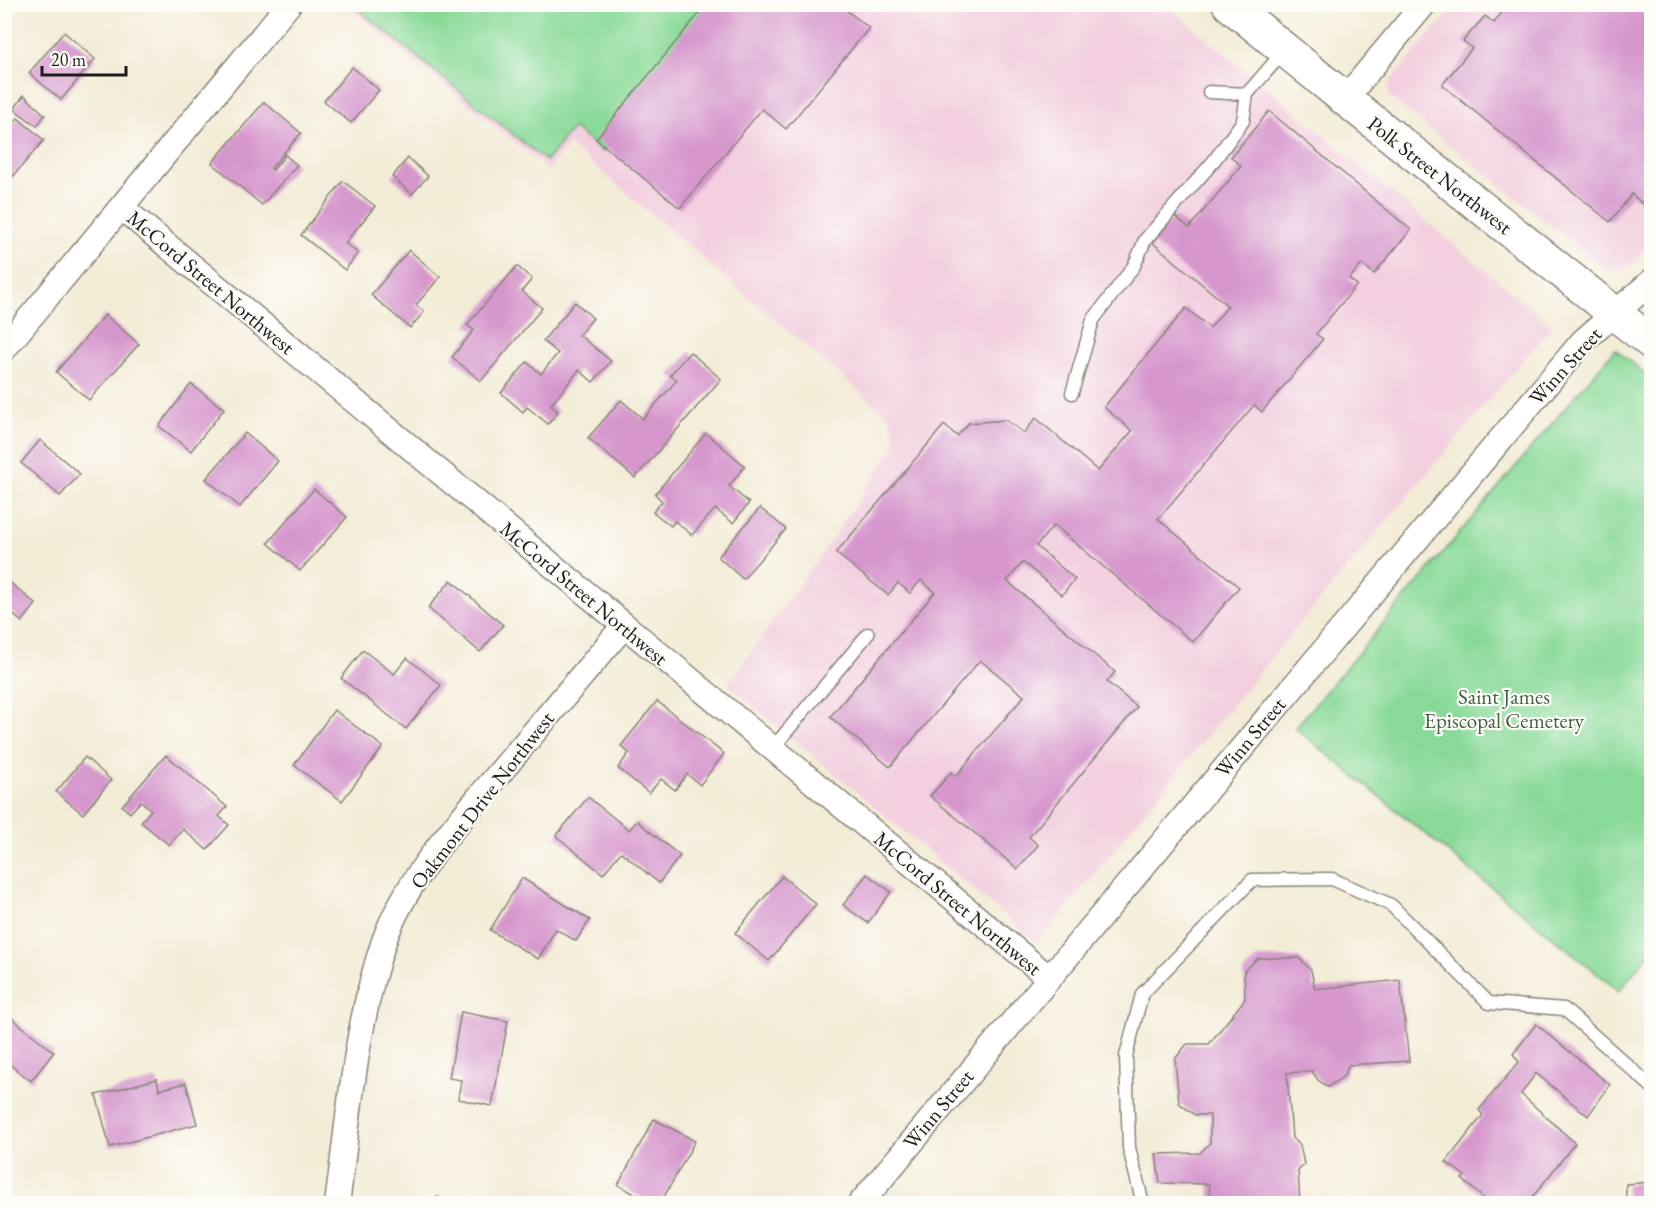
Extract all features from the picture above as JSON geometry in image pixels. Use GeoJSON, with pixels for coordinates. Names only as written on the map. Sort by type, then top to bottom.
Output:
{"type":"FeatureCollection","features":[{"type":"Feature","properties":{"kind":"street"},"geometry":{"type":"LineString","coordinates":[[4,350],[289,4]]}},
{"type":"Feature","properties":{"kind":"street","name":"Polk Street Northwest"},"geometry":{"type":"LineString","coordinates":[[1229,4],[1652,343]]}},
{"type":"Feature","properties":{"kind":"street"},"geometry":{"type":"LineString","coordinates":[[1345,99],[1424,4]]}},
{"type":"Feature","properties":{"kind":"street","name":"McCord Street Northwest"},"geometry":{"type":"LineString","coordinates":[[122,208],[623,627],[1048,978]]}},
{"type":"Feature","properties":{"kind":"street","name":"Winn Street"},"geometry":{"type":"LineString","coordinates":[[860,1203],[1583,341],[1652,281]]}},
{"type":"Feature","properties":{"kind":"street","name":"Oakmont Drive Northwest"},"geometry":{"type":"LineString","coordinates":[[337,1203],[361,1032],[384,944],[401,903],[452,831],[623,627]]}},
{"type":"Feature","properties":{"kind":"lane"},"geometry":{"type":"LineString","coordinates":[[1072,393],[1093,320],[1134,266],[1145,240],[1213,162],[1243,121],[1247,94],[1285,50]]}},
{"type":"Feature","properties":{"kind":"lane"},"geometry":{"type":"LineString","coordinates":[[1209,92],[1247,94]]}},
{"type":"Feature","properties":{"kind":"lane"},"geometry":{"type":"LineString","coordinates":[[772,749],[868,634]]}},
{"type":"Feature","properties":{"kind":"lane"},"geometry":{"type":"LineString","coordinates":[[1143,1203],[1129,1148],[1126,1056],[1142,994],[1252,880],[1332,879],[1391,905],[1489,1003],[1564,1010],[1652,1087]]}},
{"type":"Feature","properties":{"kind":"shaded area"},"geometry":{"type":"Polygon","coordinates":[[[346,5],[1166,5],[1552,326],[1290,635],[1037,943],[728,684],[831,541],[896,445],[891,418],[569,144],[548,170],[346,5]]]}},
{"type":"Feature","properties":{"kind":"shaded area"},"geometry":{"type":"Polygon","coordinates":[[[1455,5],[1651,5],[1651,240],[1632,264],[1619,271],[1608,271],[1389,96],[1388,84],[1455,5]]]}},
{"type":"Feature","properties":{"kind":"green space"},"geometry":{"type":"Polygon","coordinates":[[[353,5],[797,5],[609,144],[603,152],[573,128],[546,161],[353,5]]]}},
{"type":"Feature","properties":{"kind":"green space","name":"Saint James Episcopal Cemetery"},"geometry":{"type":"Polygon","coordinates":[[[1615,349],[1652,379],[1651,951],[1619,991],[1295,728],[1615,349]]]}},
{"type":"Feature","properties":{"kind":"building"},"geometry":{"type":"Polygon","coordinates":[[[707,4],[847,4],[844,8],[869,28],[786,129],[762,109],[680,208],[596,139],[707,4]]]}},
{"type":"Feature","properties":{"kind":"building"},"geometry":{"type":"Polygon","coordinates":[[[1508,4],[1652,4],[1652,188],[1641,203],[1632,194],[1610,222],[1442,85],[1472,48],[1463,41],[1485,16],[1494,23],[1508,4]]]}},
{"type":"Feature","properties":{"kind":"building"},"geometry":{"type":"Polygon","coordinates":[[[64,32],[95,59],[61,100],[29,73],[64,32]]]}},
{"type":"Feature","properties":{"kind":"building"},"geometry":{"type":"Polygon","coordinates":[[[352,67],[379,90],[351,123],[324,101],[352,67]]]}},
{"type":"Feature","properties":{"kind":"building"},"geometry":{"type":"Polygon","coordinates":[[[24,95],[45,115],[37,126],[14,109],[24,95]]]}},
{"type":"Feature","properties":{"kind":"building"},"geometry":{"type":"Polygon","coordinates":[[[264,102],[301,133],[271,168],[273,170],[285,155],[297,165],[262,205],[212,163],[264,102]]]}},
{"type":"Feature","properties":{"kind":"building"},"geometry":{"type":"Polygon","coordinates":[[[1269,111],[1411,230],[1374,274],[1362,264],[1349,279],[1357,285],[1316,334],[1323,339],[1262,412],[1254,405],[1158,519],[1239,587],[1193,642],[1054,525],[1036,546],[1075,579],[1062,595],[1023,562],[1007,581],[1115,672],[1107,682],[1137,707],[1029,837],[1038,845],[1018,869],[930,796],[951,772],[956,776],[1024,696],[980,660],[890,767],[830,717],[935,592],[921,580],[910,593],[898,583],[888,595],[836,553],[944,425],[957,436],[969,423],[1006,420],[1024,433],[1036,418],[1098,471],[1132,431],[1104,407],[1186,308],[1210,328],[1228,306],[1153,243],[1175,216],[1189,228],[1241,166],[1231,157],[1269,111]]]}},
{"type":"Feature","properties":{"kind":"building"},"geometry":{"type":"Polygon","coordinates":[[[18,118],[44,140],[4,187],[4,135],[18,118]]]}},
{"type":"Feature","properties":{"kind":"building"},"geometry":{"type":"Polygon","coordinates":[[[408,158],[428,176],[412,194],[392,177],[408,158]]]}},
{"type":"Feature","properties":{"kind":"building"},"geometry":{"type":"Polygon","coordinates":[[[343,181],[375,206],[345,243],[358,253],[345,270],[301,235],[343,181]]]}},
{"type":"Feature","properties":{"kind":"building"},"geometry":{"type":"Polygon","coordinates":[[[409,250],[440,277],[416,305],[424,312],[410,328],[371,295],[409,250]]]}},
{"type":"Feature","properties":{"kind":"building"},"geometry":{"type":"Polygon","coordinates":[[[517,266],[532,279],[522,291],[542,308],[481,381],[452,357],[474,330],[467,325],[517,266]]]}},
{"type":"Feature","properties":{"kind":"building"},"geometry":{"type":"Polygon","coordinates":[[[575,302],[593,318],[579,335],[611,361],[593,382],[579,370],[551,405],[558,412],[548,424],[527,407],[523,412],[501,393],[527,362],[541,374],[558,353],[543,341],[575,302]]]}},
{"type":"Feature","properties":{"kind":"building"},"geometry":{"type":"Polygon","coordinates":[[[105,315],[139,344],[89,400],[56,372],[105,315]]]}},
{"type":"Feature","properties":{"kind":"building"},"geometry":{"type":"Polygon","coordinates":[[[690,352],[721,379],[635,478],[588,438],[621,400],[643,419],[677,380],[670,375],[690,352]]]}},
{"type":"Feature","properties":{"kind":"building"},"geometry":{"type":"Polygon","coordinates":[[[191,384],[224,409],[191,451],[159,426],[191,384]]]}},
{"type":"Feature","properties":{"kind":"building"},"geometry":{"type":"Polygon","coordinates":[[[245,433],[278,461],[240,507],[206,479],[245,433]]]}},
{"type":"Feature","properties":{"kind":"building"},"geometry":{"type":"Polygon","coordinates":[[[706,433],[745,466],[729,486],[749,503],[733,523],[715,509],[692,535],[675,521],[671,526],[653,512],[662,501],[655,494],[706,433]]]}},
{"type":"Feature","properties":{"kind":"building"},"geometry":{"type":"Polygon","coordinates":[[[40,440],[80,474],[60,496],[21,463],[40,440]]]}},
{"type":"Feature","properties":{"kind":"building"},"geometry":{"type":"Polygon","coordinates":[[[314,489],[347,517],[300,571],[268,543],[314,489]]]}},
{"type":"Feature","properties":{"kind":"building"},"geometry":{"type":"Polygon","coordinates":[[[760,508],[786,529],[743,579],[718,557],[760,508]]]}},
{"type":"Feature","properties":{"kind":"building"},"geometry":{"type":"Polygon","coordinates":[[[4,578],[36,604],[22,622],[4,607],[4,578]]]}},
{"type":"Feature","properties":{"kind":"building"},"geometry":{"type":"Polygon","coordinates":[[[451,580],[503,625],[480,652],[428,608],[451,580]]]}},
{"type":"Feature","properties":{"kind":"building"},"geometry":{"type":"Polygon","coordinates":[[[363,650],[394,674],[407,658],[441,685],[406,729],[341,678],[363,650]]]}},
{"type":"Feature","properties":{"kind":"building"},"geometry":{"type":"Polygon","coordinates":[[[657,701],[724,754],[700,785],[687,774],[675,790],[661,779],[649,793],[618,768],[629,753],[621,746],[657,701]]]}},
{"type":"Feature","properties":{"kind":"building"},"geometry":{"type":"Polygon","coordinates":[[[334,710],[383,747],[342,801],[294,765],[334,710]]]}},
{"type":"Feature","properties":{"kind":"building"},"geometry":{"type":"Polygon","coordinates":[[[166,755],[227,807],[219,816],[229,825],[207,850],[183,829],[169,845],[141,822],[151,810],[141,801],[130,813],[122,806],[166,755]]]}},
{"type":"Feature","properties":{"kind":"building"},"geometry":{"type":"Polygon","coordinates":[[[85,757],[111,780],[83,814],[56,792],[85,757]]]}},
{"type":"Feature","properties":{"kind":"building"},"geometry":{"type":"Polygon","coordinates":[[[588,797],[629,830],[637,821],[680,856],[659,883],[621,852],[603,874],[556,836],[588,797]]]}},
{"type":"Feature","properties":{"kind":"building"},"geometry":{"type":"Polygon","coordinates":[[[867,874],[891,892],[868,923],[843,905],[867,874]]]}},
{"type":"Feature","properties":{"kind":"building"},"geometry":{"type":"Polygon","coordinates":[[[782,876],[816,904],[769,961],[735,933],[782,876]]]}},
{"type":"Feature","properties":{"kind":"building"},"geometry":{"type":"Polygon","coordinates":[[[522,878],[590,920],[576,941],[556,929],[538,959],[490,930],[522,878]]]}},
{"type":"Feature","properties":{"kind":"building"},"geometry":{"type":"Polygon","coordinates":[[[1258,958],[1299,958],[1311,970],[1315,989],[1400,980],[1409,1061],[1349,1065],[1344,1076],[1328,1087],[1318,1080],[1312,1071],[1287,1073],[1292,1138],[1300,1145],[1304,1164],[1298,1171],[1300,1204],[1211,1204],[1209,1184],[1160,1183],[1156,1154],[1200,1153],[1210,1143],[1210,1115],[1195,1115],[1179,1103],[1175,1059],[1187,1044],[1209,1044],[1245,999],[1244,971],[1258,958]]]}},
{"type":"Feature","properties":{"kind":"building"},"geometry":{"type":"Polygon","coordinates":[[[4,1012],[54,1052],[31,1081],[4,1060],[4,1012]]]}},
{"type":"Feature","properties":{"kind":"building"},"geometry":{"type":"Polygon","coordinates":[[[461,1012],[508,1021],[492,1106],[458,1099],[461,1080],[449,1078],[461,1012]]]}},
{"type":"Feature","properties":{"kind":"building"},"geometry":{"type":"Polygon","coordinates":[[[1536,1024],[1610,1085],[1588,1116],[1536,1073],[1521,1094],[1575,1143],[1527,1204],[1490,1204],[1462,1179],[1465,1176],[1446,1162],[1483,1115],[1479,1110],[1519,1062],[1513,1054],[1536,1024]]]}},
{"type":"Feature","properties":{"kind":"building"},"geometry":{"type":"Polygon","coordinates":[[[157,1079],[159,1090],[186,1083],[197,1124],[110,1147],[96,1095],[157,1079]]]}},
{"type":"Feature","properties":{"kind":"building"},"geometry":{"type":"Polygon","coordinates":[[[654,1119],[695,1141],[660,1204],[653,1204],[618,1185],[654,1119]]]}},
{"type":"Feature","properties":{"kind":"building"},"geometry":{"type":"Polygon","coordinates":[[[1652,1182],[1652,1204],[1626,1204],[1626,1184],[1652,1182]]]}},
{"type":"Feature","properties":{"kind":"building"},"geometry":{"type":"Polygon","coordinates":[[[437,1197],[461,1203],[461,1204],[436,1204],[437,1197]]]}},
{"type":"Feature","properties":{"kind":"building"},"geometry":{"type":"Polygon","coordinates":[[[616,1197],[624,1204],[611,1204],[616,1197]]]}}]}
